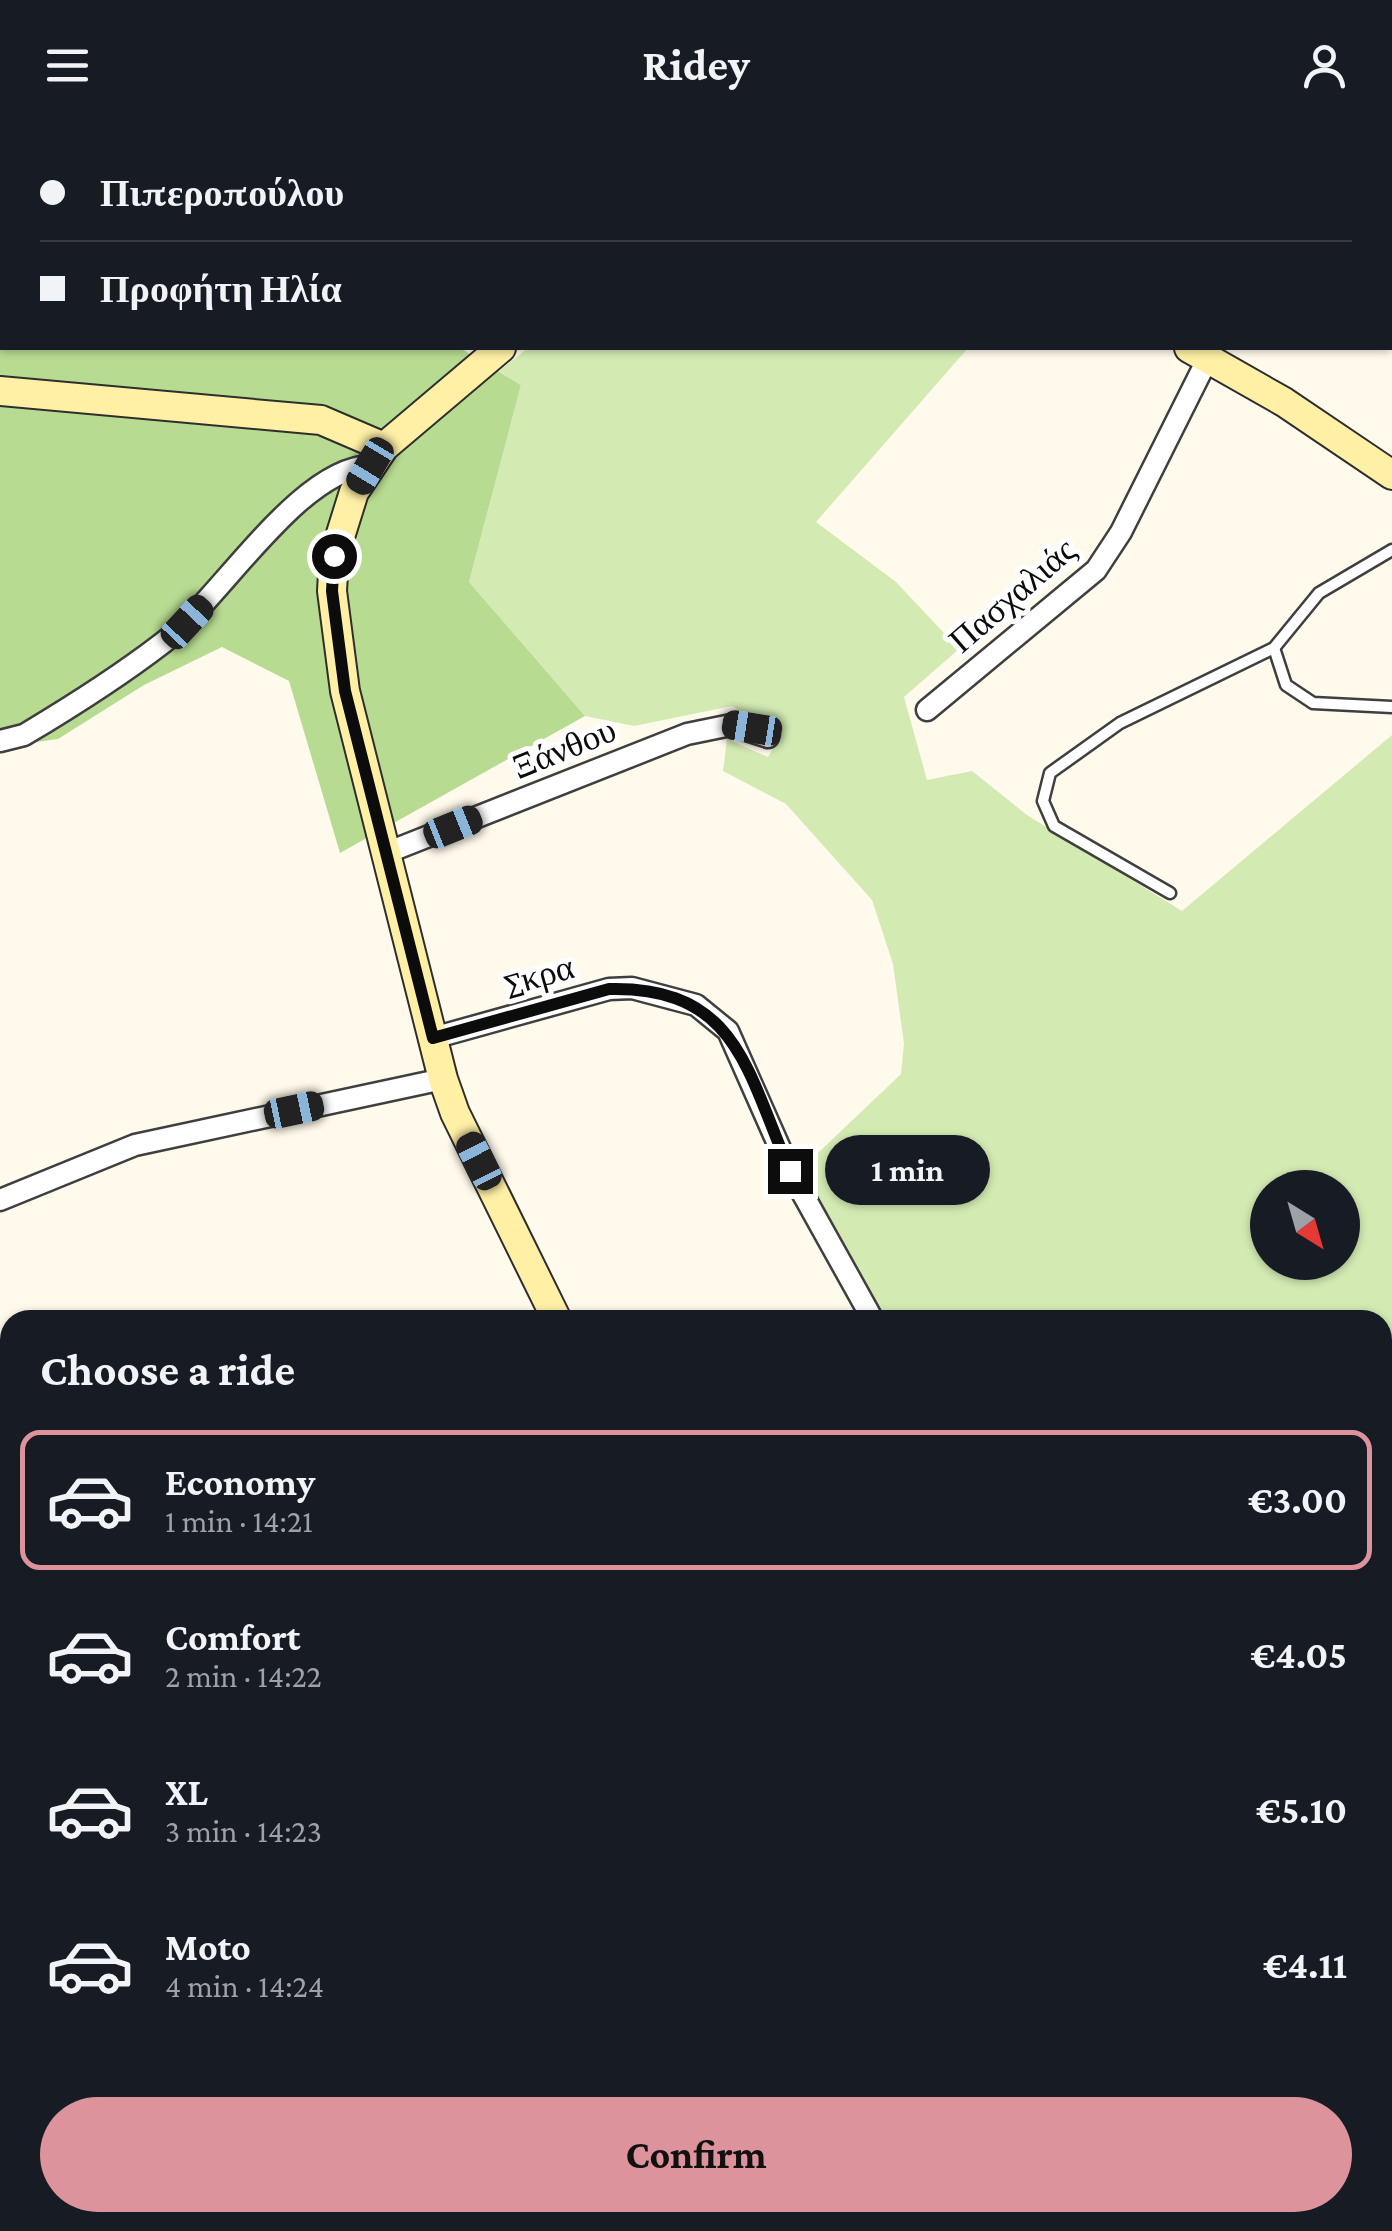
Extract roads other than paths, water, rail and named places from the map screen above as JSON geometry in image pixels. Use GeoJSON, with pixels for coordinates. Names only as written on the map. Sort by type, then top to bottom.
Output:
{"type":"FeatureCollection","features":[{"type":"Feature","properties":{"kind":"street"},"geometry":{"type":"LineString","coordinates":[[498,350],[377,457],[340,527],[332,591],[345,691],[443,1079],[455,1112],[552,1310]]}},
{"type":"Feature","properties":{"kind":"street"},"geometry":{"type":"LineString","coordinates":[[1198,353],[1386,462]]}},
{"type":"Feature","properties":{"kind":"street","name":"Πασχαλιάς"},"geometry":{"type":"LineString","coordinates":[[926,710],[1096,570],[1121,532],[1198,353]]}},
{"type":"Feature","properties":{"kind":"street"},"geometry":{"type":"LineString","coordinates":[[0,391],[321,420],[377,457]]}},
{"type":"Feature","properties":{"kind":"street"},"geometry":{"type":"LineString","coordinates":[[0,741],[24,736],[164,642],[276,522],[352,466],[377,457]]}},
{"type":"Feature","properties":{"kind":"street","name":"Ξάνθου"},"geometry":{"type":"LineString","coordinates":[[386,853],[687,734],[731,725],[768,737]]}},
{"type":"Feature","properties":{"kind":"street","name":"Σκρα"},"geometry":{"type":"LineString","coordinates":[[433,1038],[609,989],[632,988],[696,1005],[728,1031],[790,1171],[867,1310]]}},
{"type":"Feature","properties":{"kind":"street"},"geometry":{"type":"LineString","coordinates":[[0,1200],[135,1145],[443,1079]]}},
{"type":"Feature","properties":{"kind":"lane"},"geometry":{"type":"LineString","coordinates":[[1170,892],[1056,829],[1043,804],[1046,780],[1058,764],[1099,735],[1274,648],[1319,592],[1392,550]]}},
{"type":"Feature","properties":{"kind":"lane"},"geometry":{"type":"LineString","coordinates":[[1274,648],[1286,685],[1313,703],[1392,708]]}}]}
